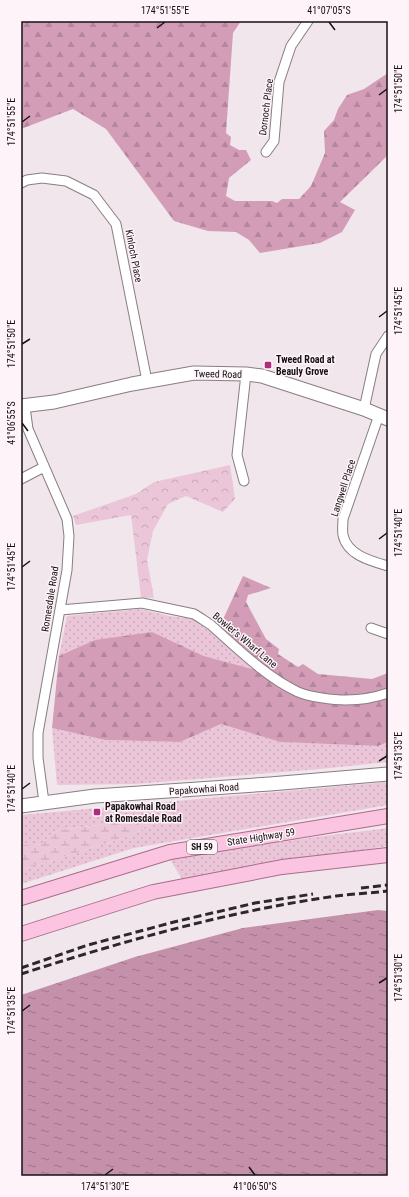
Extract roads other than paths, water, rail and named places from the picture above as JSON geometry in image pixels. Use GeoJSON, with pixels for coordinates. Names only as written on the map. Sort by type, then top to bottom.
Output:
{"type":"FeatureCollection","features":[{"type":"Feature","properties":{"kind":"main road","name":"State Highway 59"},"geometry":{"type":"LineString","coordinates":[[21,898],[170,852],[388,816]]}},
{"type":"Feature","properties":{"kind":"main road"},"geometry":{"type":"LineString","coordinates":[[21,934],[153,892],[282,867],[388,855]]}},
{"type":"Feature","properties":{"kind":"street","name":"Dornoch Place"},"geometry":{"type":"LineString","coordinates":[[266,152],[274,141],[279,82],[291,46],[308,21]]}},
{"type":"Feature","properties":{"kind":"street","name":"Kinloch Place"},"geometry":{"type":"LineString","coordinates":[[21,183],[27,180],[42,178],[66,181],[94,195],[116,224],[147,381]]}},
{"type":"Feature","properties":{"kind":"street"},"geometry":{"type":"LineString","coordinates":[[364,409],[376,354],[388,336]]}},
{"type":"Feature","properties":{"kind":"street","name":"Tweed Road"},"geometry":{"type":"LineString","coordinates":[[23,406],[54,402],[147,381],[194,373],[246,374],[262,376],[364,409],[384,417]]}},
{"type":"Feature","properties":{"kind":"street"},"geometry":{"type":"LineString","coordinates":[[244,481],[237,455],[246,374]]}},
{"type":"Feature","properties":{"kind":"street","name":"Romesdale Road"},"geometry":{"type":"LineString","coordinates":[[23,406],[28,429],[67,519],[69,536],[67,570],[38,733],[38,758],[44,802]]}},
{"type":"Feature","properties":{"kind":"street","name":"Langwell Place"},"geometry":{"type":"LineString","coordinates":[[384,417],[343,519],[342,534],[346,546],[364,558],[388,566]]}},
{"type":"Feature","properties":{"kind":"street"},"geometry":{"type":"LineString","coordinates":[[21,479],[44,467]]}},
{"type":"Feature","properties":{"kind":"street","name":"Bowler's Wharf Lane"},"geometry":{"type":"LineString","coordinates":[[60,610],[142,603],[194,614],[211,625],[266,673],[299,693],[333,700],[362,700],[388,693]]}},
{"type":"Feature","properties":{"kind":"street"},"geometry":{"type":"LineString","coordinates":[[371,628],[388,634]]}},
{"type":"Feature","properties":{"kind":"street","name":"Papakowhai Road"},"geometry":{"type":"LineString","coordinates":[[21,806],[95,796],[388,774]]}},
{"type":"Feature","properties":{"kind":"water"},"geometry":{"type":"Polygon","coordinates":[[[378,910],[388,911],[388,1176],[21,1176],[21,995],[135,957],[243,928],[378,910]]]}},
{"type":"Feature","properties":{"kind":"railway"},"geometry":{"type":"LineString","coordinates":[[361,888],[388,885]]}},
{"type":"Feature","properties":{"kind":"railway"},"geometry":{"type":"LineString","coordinates":[[21,974],[99,950],[177,928],[216,919],[296,902],[336,896],[388,891]]}},
{"type":"Feature","properties":{"kind":"railway"},"geometry":{"type":"LineString","coordinates":[[21,968],[88,945],[174,922],[255,903],[313,894]]}},
{"type":"Feature","properties":{"kind":"place","name":"Tweed Road at Beauly Grove"},"geometry":{"type":"Point","coordinates":[268,365]}},
{"type":"Feature","properties":{"kind":"place","name":"Papakowhai Road at Romesdale Road"},"geometry":{"type":"Point","coordinates":[97,812]}}]}
